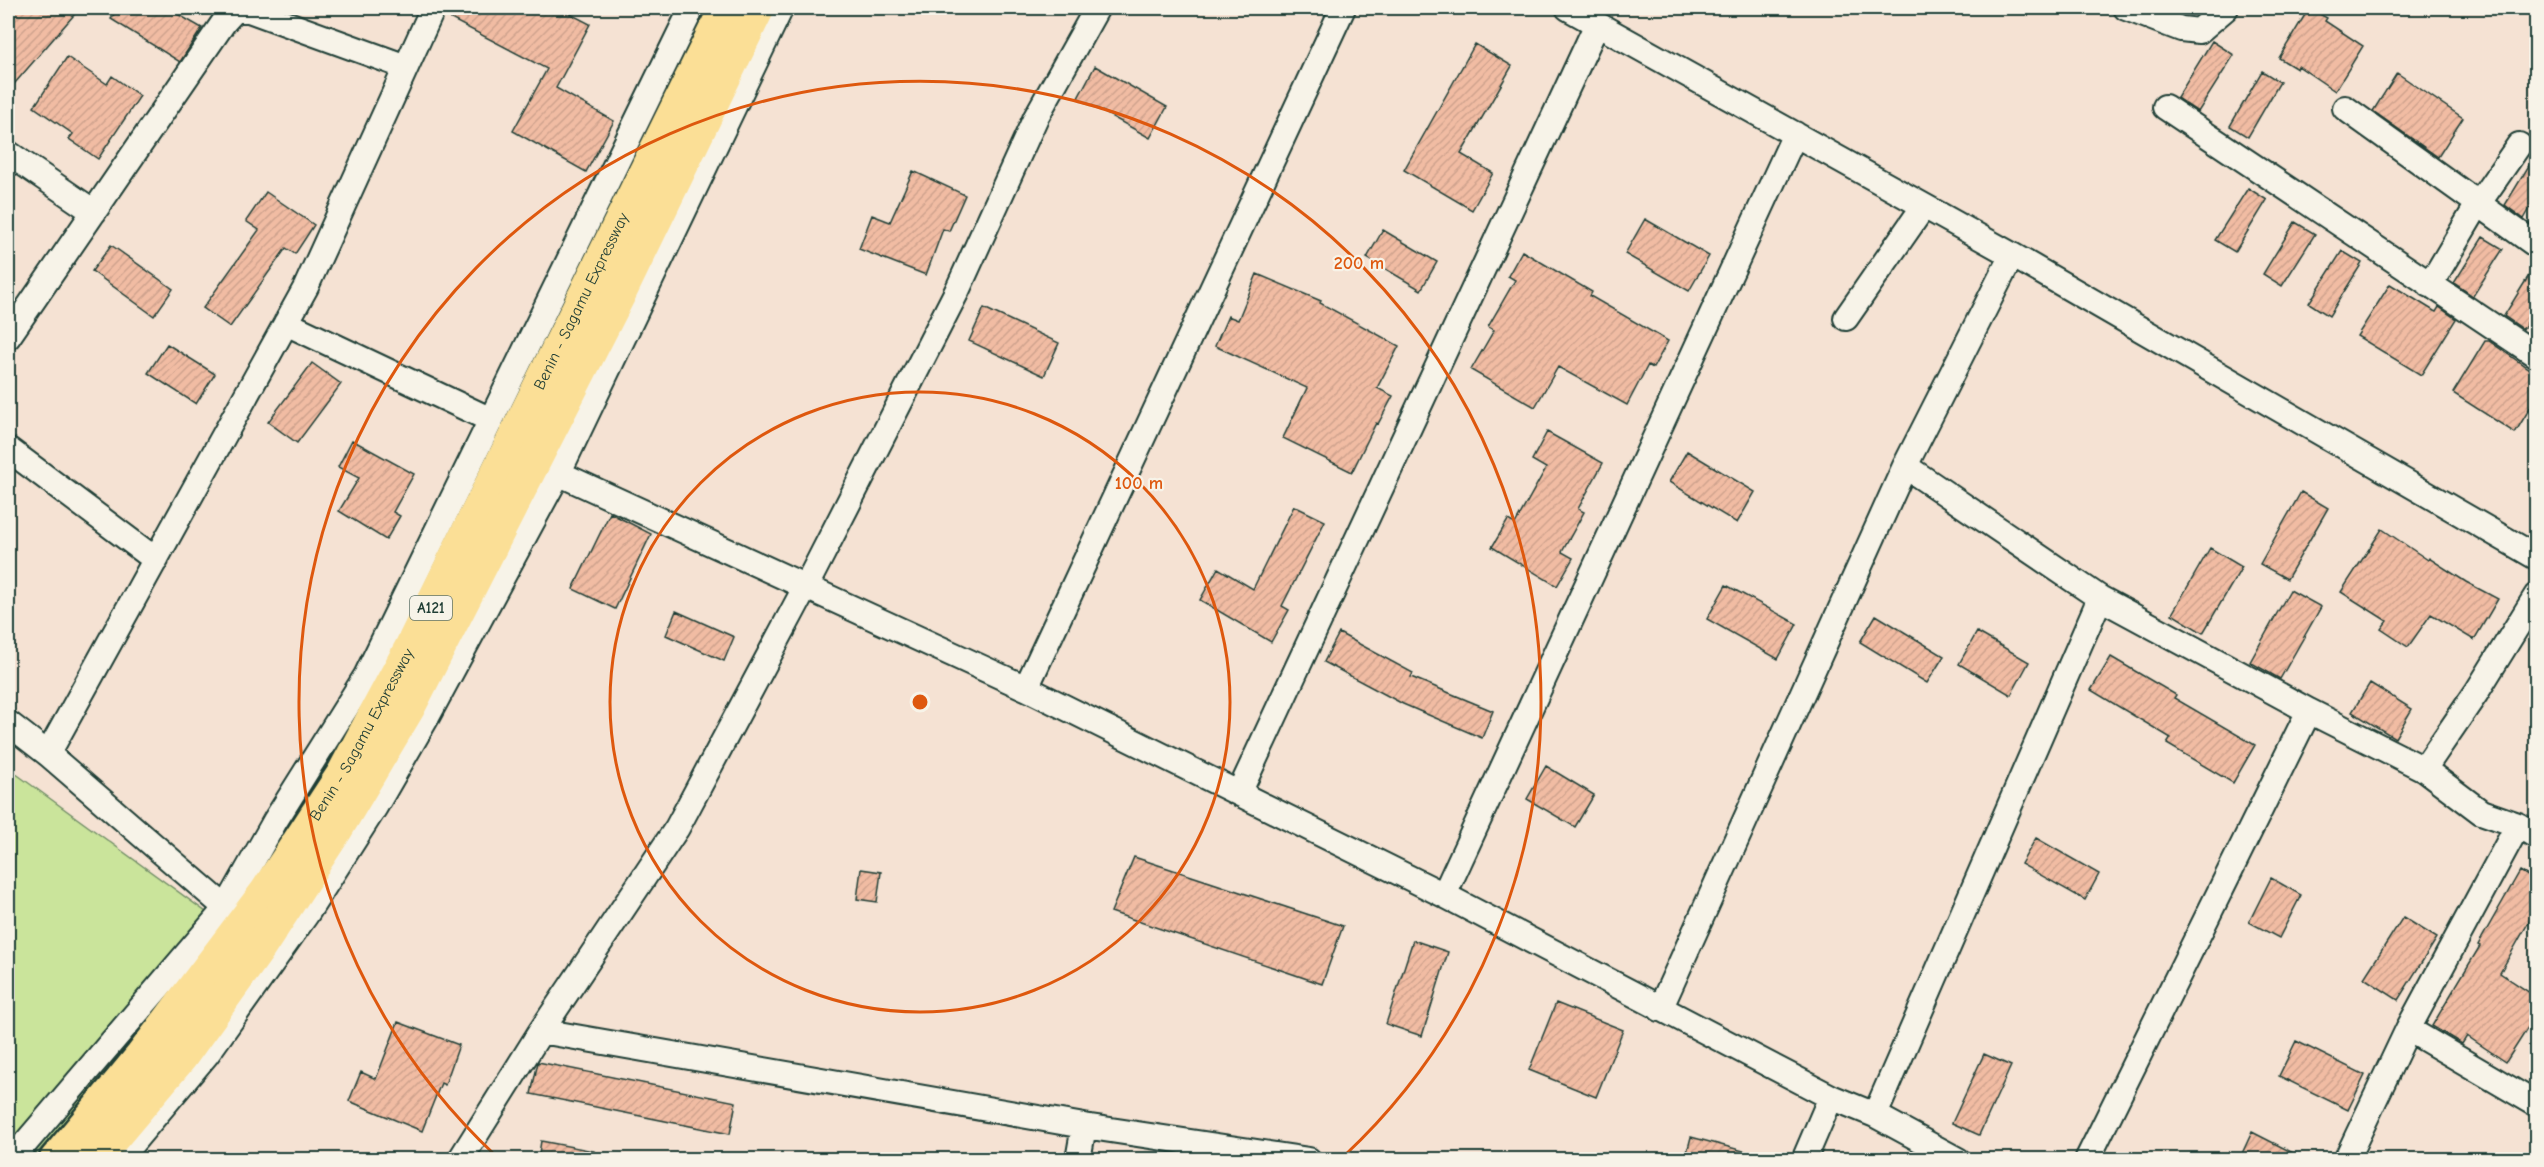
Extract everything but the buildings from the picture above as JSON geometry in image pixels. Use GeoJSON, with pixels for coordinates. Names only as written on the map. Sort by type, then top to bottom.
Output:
{"type":"FeatureCollection","features":[{"type":"Feature","properties":{"kind":"highway","name":"Benin - Sagamu Expressway"},"geometry":{"type":"LineString","coordinates":[[56,1160],[141,1056],[266,892],[421,655],[726,8]]}},
{"type":"Feature","properties":{"kind":"highway","name":"A121"},"geometry":{"type":"LineString","coordinates":[[94,1160],[181,1057],[260,946],[336,830],[409,707],[421,655],[546,468],[619,295],[758,8]]}},
{"type":"Feature","properties":{"kind":"street"},"geometry":{"type":"LineString","coordinates":[[48,754],[306,287],[433,8]]}},
{"type":"Feature","properties":{"kind":"street"},"geometry":{"type":"LineString","coordinates":[[11,1160],[226,908],[274,821],[366,676],[692,8]]}},
{"type":"Feature","properties":{"kind":"street"},"geometry":{"type":"LineString","coordinates":[[118,1160],[207,1054],[306,915],[375,807],[427,717],[546,468],[782,8]]}},
{"type":"Feature","properties":{"kind":"street"},"geometry":{"type":"LineString","coordinates":[[460,1160],[541,1031],[677,828],[805,588],[957,291],[1036,117],[1097,8]]}},
{"type":"Feature","properties":{"kind":"street"},"geometry":{"type":"LineString","coordinates":[[1026,688],[1343,8]]}},
{"type":"Feature","properties":{"kind":"street"},"geometry":{"type":"LineString","coordinates":[[1568,8],[2012,255],[2535,553]]}},
{"type":"Feature","properties":{"kind":"street"},"geometry":{"type":"LineString","coordinates":[[2126,8],[2181,29],[2199,31],[2226,8]]}},
{"type":"Feature","properties":{"kind":"street"},"geometry":{"type":"LineString","coordinates":[[8,337],[224,22],[235,10],[249,10],[406,67]]}},
{"type":"Feature","properties":{"kind":"street"},"geometry":{"type":"LineString","coordinates":[[1239,793],[1597,24]]}},
{"type":"Feature","properties":{"kind":"street"},"geometry":{"type":"LineString","coordinates":[[2165,107],[2536,355]]}},
{"type":"Feature","properties":{"kind":"street"},"geometry":{"type":"LineString","coordinates":[[2345,108],[2536,245]]}},
{"type":"Feature","properties":{"kind":"street"},"geometry":{"type":"LineString","coordinates":[[1444,895],[1795,134]]}},
{"type":"Feature","properties":{"kind":"street"},"geometry":{"type":"LineString","coordinates":[[2430,285],[2478,204],[2519,145]]}},
{"type":"Feature","properties":{"kind":"street"},"geometry":{"type":"LineString","coordinates":[[8,153],[94,212]]}},
{"type":"Feature","properties":{"kind":"street"},"geometry":{"type":"LineString","coordinates":[[1846,318],[1924,206]]}},
{"type":"Feature","properties":{"kind":"street"},"geometry":{"type":"LineString","coordinates":[[1660,1009],[1905,466],[2012,255]]}},
{"type":"Feature","properties":{"kind":"street"},"geometry":{"type":"LineString","coordinates":[[286,323],[491,420]]}},
{"type":"Feature","properties":{"kind":"street"},"geometry":{"type":"LineString","coordinates":[[8,448],[156,560]]}},
{"type":"Feature","properties":{"kind":"street"},"geometry":{"type":"LineString","coordinates":[[1905,466],[2100,598],[2309,711],[2424,770],[2481,812],[2527,830],[2408,1029],[2346,1160]]}},
{"type":"Feature","properties":{"kind":"street"},"geometry":{"type":"LineString","coordinates":[[546,468],[1026,688],[1444,895],[1660,1009],[1831,1097],[1875,1115],[1958,1160]]}},
{"type":"Feature","properties":{"kind":"street"},"geometry":{"type":"LineString","coordinates":[[2424,770],[2476,693],[2536,596]]}},
{"type":"Feature","properties":{"kind":"street"},"geometry":{"type":"LineString","coordinates":[[1875,1115],[2100,598]]}},
{"type":"Feature","properties":{"kind":"street"},"geometry":{"type":"LineString","coordinates":[[2087,1160],[2309,711]]}},
{"type":"Feature","properties":{"kind":"street"},"geometry":{"type":"LineString","coordinates":[[8,723],[48,754],[226,908]]}},
{"type":"Feature","properties":{"kind":"street"},"geometry":{"type":"LineString","coordinates":[[2408,1029],[2536,1104]]}},
{"type":"Feature","properties":{"kind":"street"},"geometry":{"type":"LineString","coordinates":[[541,1031],[1084,1126],[1309,1160]]}},
{"type":"Feature","properties":{"kind":"street"},"geometry":{"type":"LineString","coordinates":[[1804,1160],[1831,1097]]}},
{"type":"Feature","properties":{"kind":"street"},"geometry":{"type":"LineString","coordinates":[[1078,1160],[1084,1126]]}},
{"type":"Feature","properties":{"kind":"green space"},"geometry":{"type":"Polygon","coordinates":[[[8,768],[221,923],[142,1033],[32,1159],[8,1159],[8,768]]]}}]}
